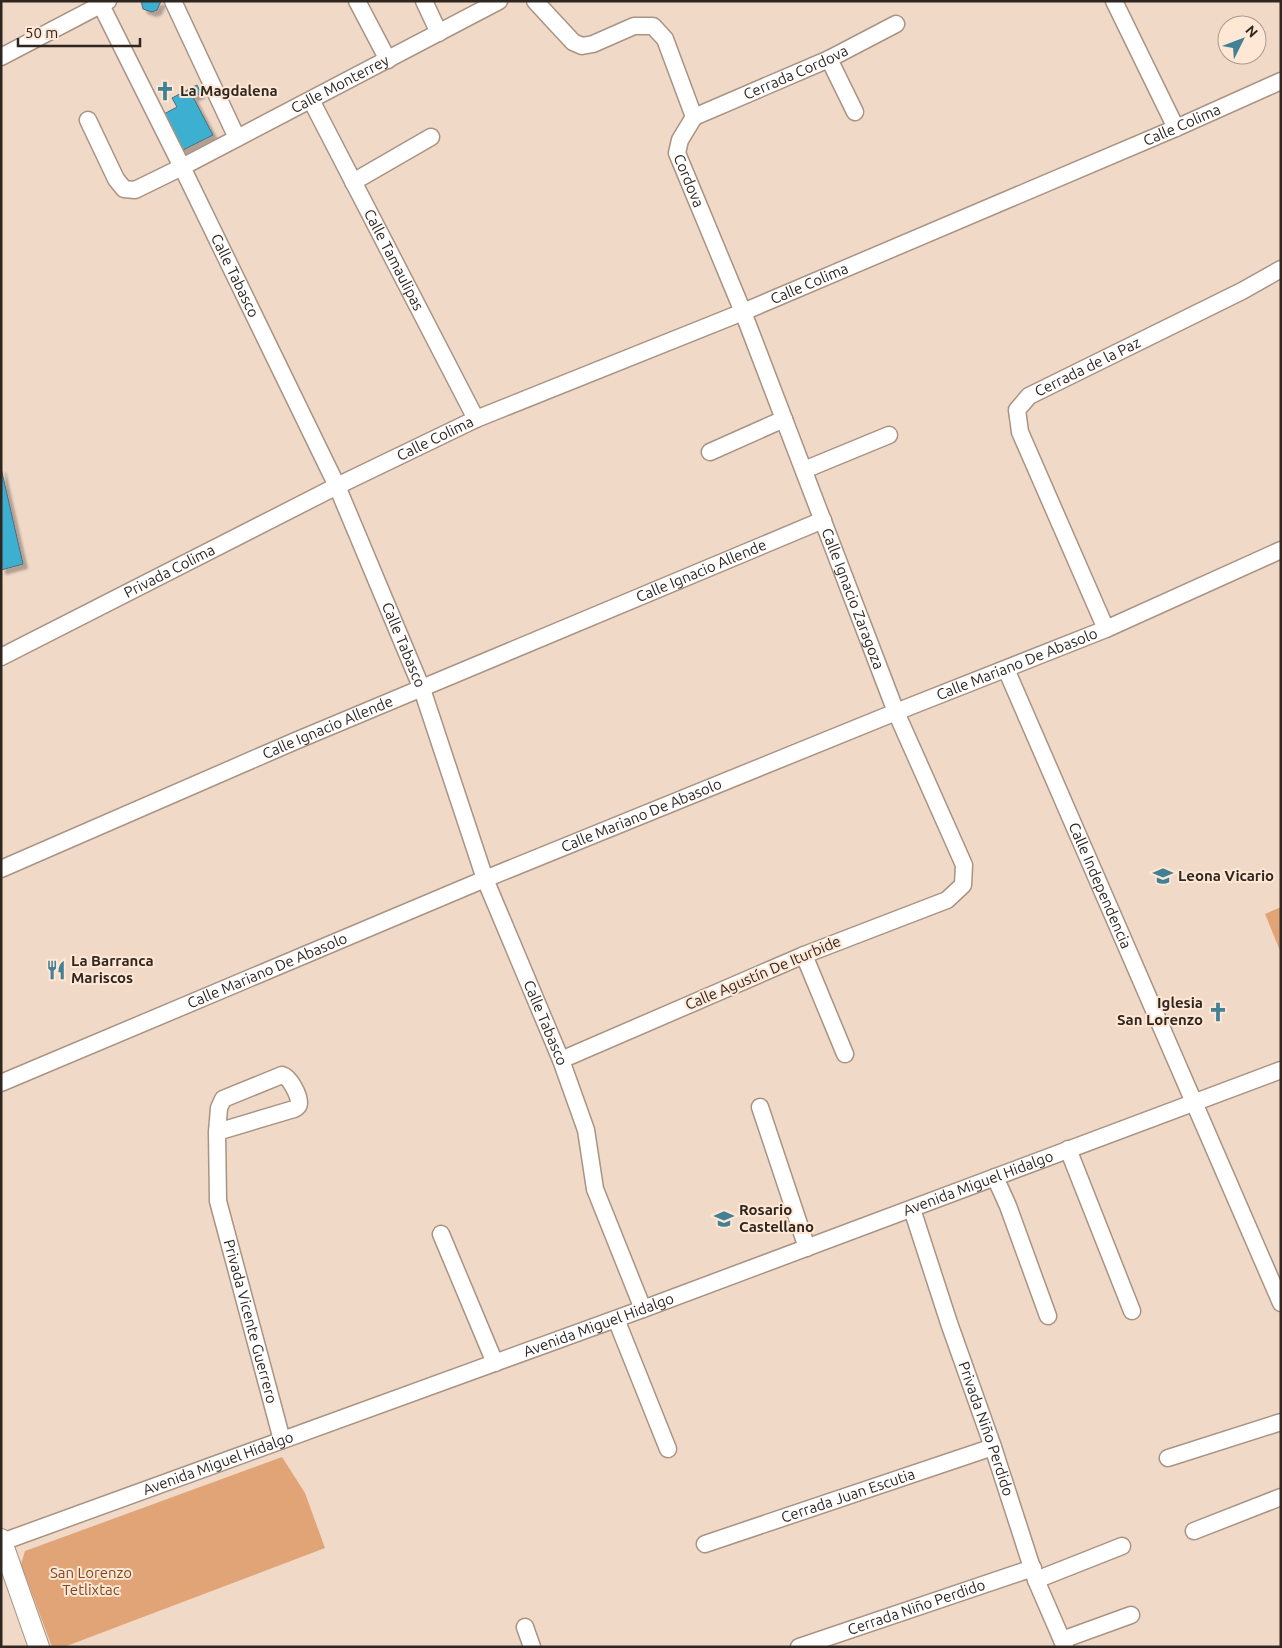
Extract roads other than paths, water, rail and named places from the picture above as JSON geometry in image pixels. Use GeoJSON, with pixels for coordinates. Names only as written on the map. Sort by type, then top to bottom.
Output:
{"type":"FeatureCollection","features":[{"type":"Feature","properties":{"kind":"main road"},"geometry":{"type":"LineString","coordinates":[[2,1541],[39,1647]]}},
{"type":"Feature","properties":{"kind":"street"},"geometry":{"type":"LineString","coordinates":[[172,1],[237,138]]}},
{"type":"Feature","properties":{"kind":"street"},"geometry":{"type":"LineString","coordinates":[[357,1],[388,60]]}},
{"type":"Feature","properties":{"kind":"street"},"geometry":{"type":"LineString","coordinates":[[424,1],[438,33]]}},
{"type":"Feature","properties":{"kind":"street","name":"Calle Monterrey"},"geometry":{"type":"LineString","coordinates":[[88,120],[116,179],[124,189],[135,190],[499,1]]}},
{"type":"Feature","properties":{"kind":"street"},"geometry":{"type":"LineString","coordinates":[[535,1],[573,42],[582,46],[593,44],[634,26],[653,26],[665,38],[694,117]]}},
{"type":"Feature","properties":{"kind":"street"},"geometry":{"type":"LineString","coordinates":[[1114,1],[1176,128]]}},
{"type":"Feature","properties":{"kind":"street"},"geometry":{"type":"LineString","coordinates":[[1,57],[105,3]]}},
{"type":"Feature","properties":{"kind":"street","name":"Calle Tabasco"},"geometry":{"type":"LineString","coordinates":[[105,3],[182,167],[337,486],[422,689],[485,879],[561,1060],[586,1130],[595,1189],[643,1309]]}},
{"type":"Feature","properties":{"kind":"street","name":"Cerrada Cordova"},"geometry":{"type":"LineString","coordinates":[[694,117],[829,59],[896,24]]}},
{"type":"Feature","properties":{"kind":"street"},"geometry":{"type":"LineString","coordinates":[[829,59],[855,112]]}},
{"type":"Feature","properties":{"kind":"street","name":"Calle Colima"},"geometry":{"type":"LineString","coordinates":[[337,486],[476,419],[743,312],[1176,128],[1281,81]]}},
{"type":"Feature","properties":{"kind":"street","name":"Calle Tamaulipas"},"geometry":{"type":"LineString","coordinates":[[311,100],[476,419]]}},
{"type":"Feature","properties":{"kind":"street","name":"Cordova"},"geometry":{"type":"LineString","coordinates":[[694,117],[680,140],[677,153],[743,312]]}},
{"type":"Feature","properties":{"kind":"street"},"geometry":{"type":"LineString","coordinates":[[353,182],[431,137]]}},
{"type":"Feature","properties":{"kind":"street","name":"Cerrada de la Paz"},"geometry":{"type":"LineString","coordinates":[[1106,629],[1020,432],[1017,410],[1029,396],[1242,291],[1281,269]]}},
{"type":"Feature","properties":{"kind":"street","name":"Calle Ignacio Zaragoza"},"geometry":{"type":"LineString","coordinates":[[743,312],[896,712],[964,865],[964,885]]}},
{"type":"Feature","properties":{"kind":"street"},"geometry":{"type":"LineString","coordinates":[[710,452],[784,419]]}},
{"type":"Feature","properties":{"kind":"street"},"geometry":{"type":"LineString","coordinates":[[804,470],[889,435]]}},
{"type":"Feature","properties":{"kind":"street","name":"Privada Colima"},"geometry":{"type":"LineString","coordinates":[[1,657],[337,486]]}},
{"type":"Feature","properties":{"kind":"street","name":"Calle Ignacio Allende"},"geometry":{"type":"LineString","coordinates":[[1,869],[293,742],[823,520]]}},
{"type":"Feature","properties":{"kind":"street","name":"Calle Mariano De Abasolo"},"geometry":{"type":"LineString","coordinates":[[1,1083],[485,879],[1106,629],[1281,550]]}},
{"type":"Feature","properties":{"kind":"street","name":"Calle Independencia"},"geometry":{"type":"LineString","coordinates":[[1006,669],[1281,1303]]}},
{"type":"Feature","properties":{"kind":"street","name":"Calle Agustín De Iturbide"},"geometry":{"type":"LineString","coordinates":[[561,1060],[804,954],[947,900],[964,885]]}},
{"type":"Feature","properties":{"kind":"street"},"geometry":{"type":"LineString","coordinates":[[804,954],[845,1054]]}},
{"type":"Feature","properties":{"kind":"street","name":"Avenida Miguel Hidalgo"},"geometry":{"type":"LineString","coordinates":[[2,1541],[643,1309],[1281,1070]]}},
{"type":"Feature","properties":{"kind":"street","name":"Privada Vicente Guerrero"},"geometry":{"type":"LineString","coordinates":[[217,1132],[294,1109],[298,1106],[299,1102],[290,1080],[282,1075],[224,1099],[218,1108],[217,1132],[218,1201],[282,1440]]}},
{"type":"Feature","properties":{"kind":"street"},"geometry":{"type":"LineString","coordinates":[[760,1107],[806,1248]]}},
{"type":"Feature","properties":{"kind":"street"},"geometry":{"type":"LineString","coordinates":[[1068,1149],[1132,1311]]}},
{"type":"Feature","properties":{"kind":"street"},"geometry":{"type":"LineString","coordinates":[[995,1177],[1008,1206],[1048,1316]]}},
{"type":"Feature","properties":{"kind":"street","name":"Privada Niño Perdido"},"geometry":{"type":"LineString","coordinates":[[912,1209],[1034,1574],[1064,1644]]}},
{"type":"Feature","properties":{"kind":"street"},"geometry":{"type":"LineString","coordinates":[[441,1234],[495,1362]]}},
{"type":"Feature","properties":{"kind":"street"},"geometry":{"type":"LineString","coordinates":[[616,1318],[668,1449]]}},
{"type":"Feature","properties":{"kind":"street"},"geometry":{"type":"LineString","coordinates":[[1168,1458],[1281,1422]]}},
{"type":"Feature","properties":{"kind":"street","name":"Cerrada Juan Escutia"},"geometry":{"type":"LineString","coordinates":[[705,1544],[993,1447]]}},
{"type":"Feature","properties":{"kind":"street"},"geometry":{"type":"LineString","coordinates":[[1194,1531],[1281,1497]]}},
{"type":"Feature","properties":{"kind":"street","name":"Cerrada Niño Perdido"},"geometry":{"type":"LineString","coordinates":[[805,1646],[1122,1546]]}},
{"type":"Feature","properties":{"kind":"street"},"geometry":{"type":"LineString","coordinates":[[1064,1644],[1131,1615]]}},
{"type":"Feature","properties":{"kind":"street"},"geometry":{"type":"LineString","coordinates":[[525,1627],[532,1647]]}},
{"type":"Feature","properties":{"kind":"place","name":"La Magdalena"},"geometry":{"type":"Point","coordinates":[165,91]}},
{"type":"Feature","properties":{"kind":"place","name":"Leona Vicario"},"geometry":{"type":"Point","coordinates":[1163,876]}},
{"type":"Feature","properties":{"kind":"place","name":"La Barranca Mariscos"},"geometry":{"type":"Point","coordinates":[56,970]}},
{"type":"Feature","properties":{"kind":"place","name":"Iglesia San Lorenzo"},"geometry":{"type":"Point","coordinates":[1218,1012]}},
{"type":"Feature","properties":{"kind":"place","name":"Rosario Castellano"},"geometry":{"type":"Point","coordinates":[724,1219]}},
{"type":"Feature","properties":{"kind":"park label","name":"San Lorenzo Tetlixtac"},"geometry":{"type":"Point","coordinates":[91,1582]}}]}
